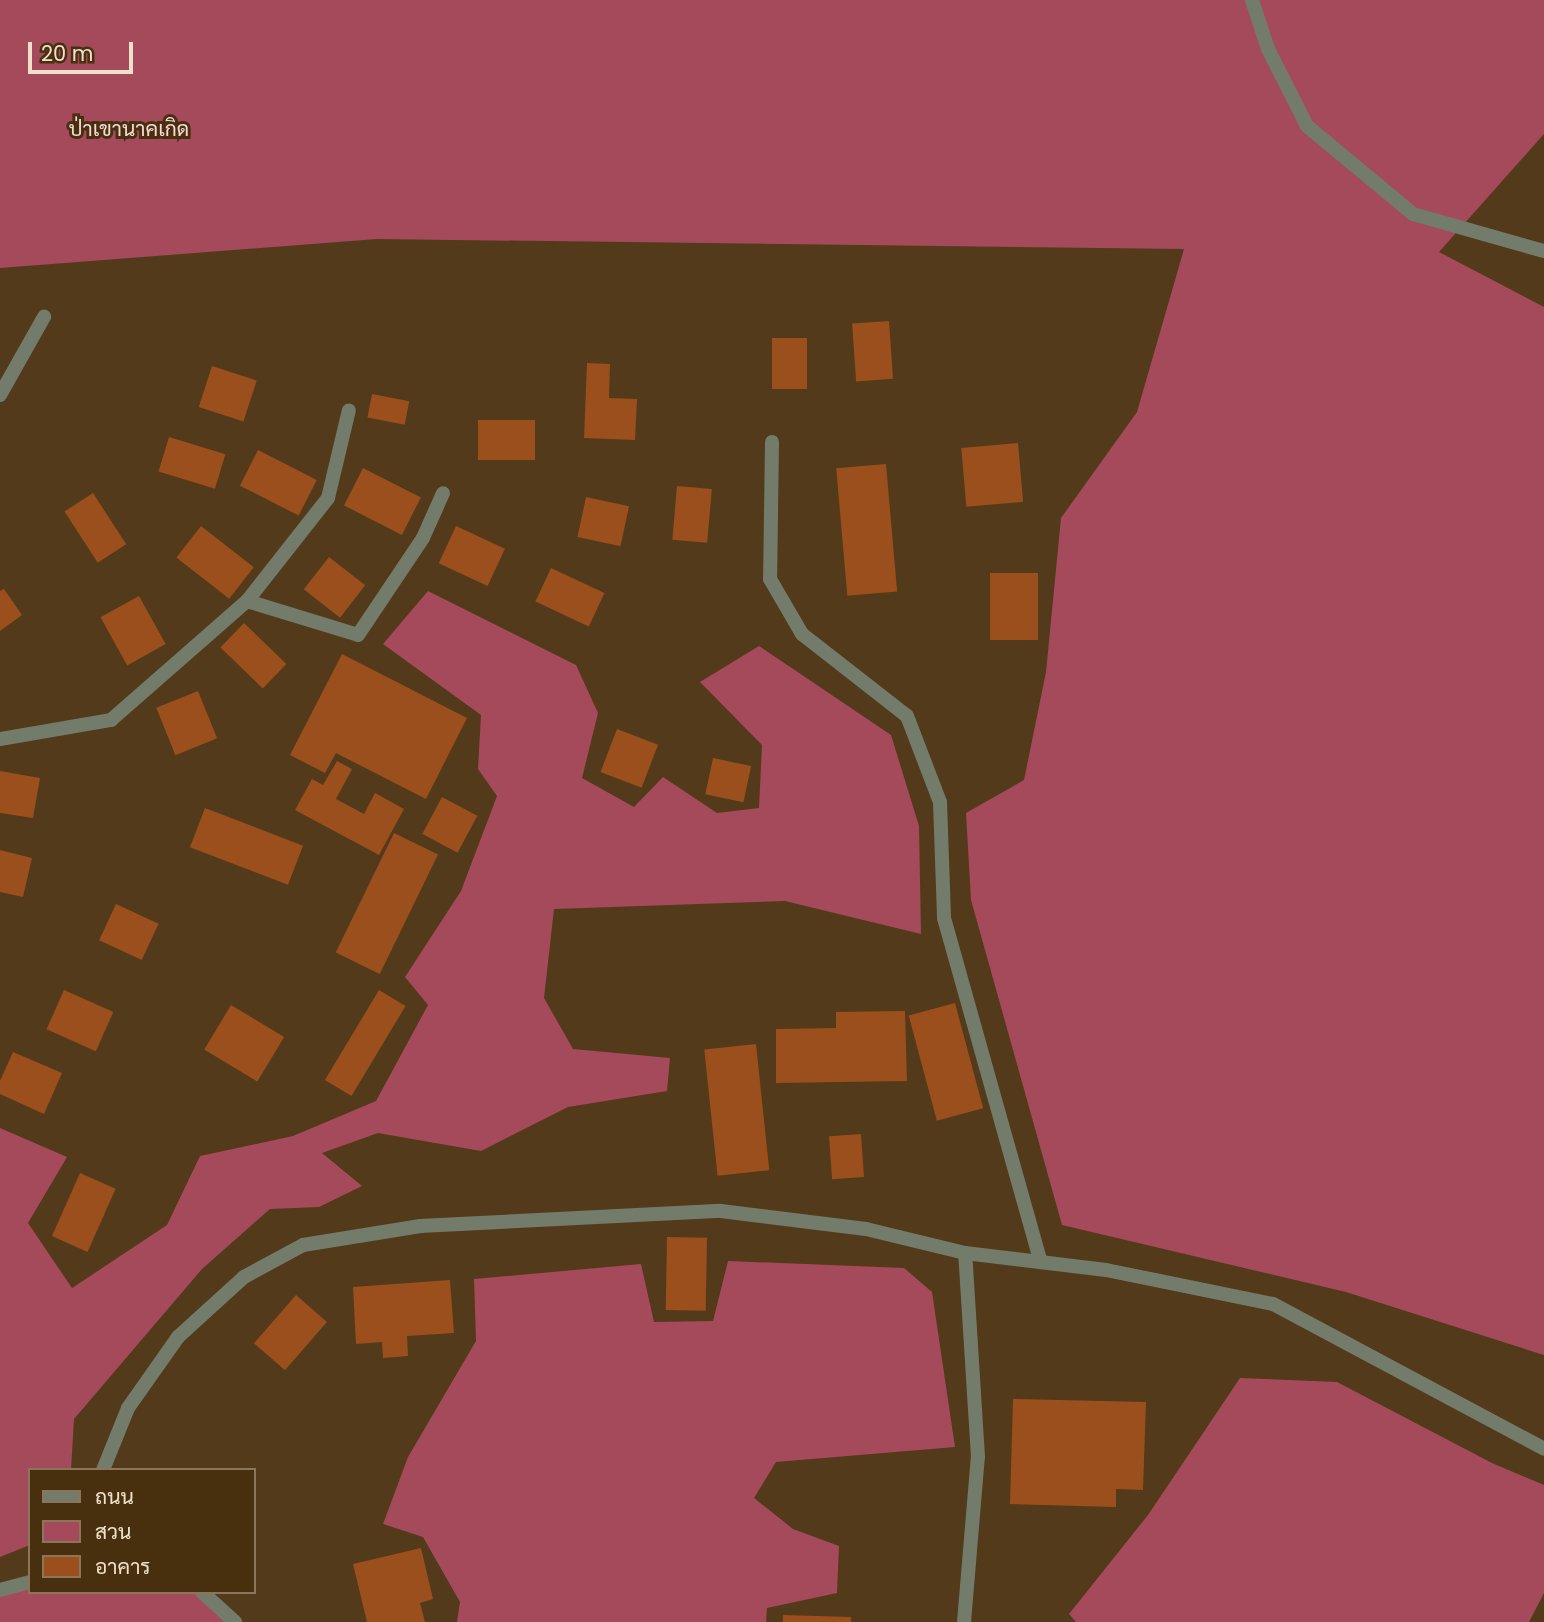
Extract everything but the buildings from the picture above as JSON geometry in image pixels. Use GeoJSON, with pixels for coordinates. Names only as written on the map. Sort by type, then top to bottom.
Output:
{"type":"FeatureCollection","features":[{"type":"Feature","properties":{"kind":"street"},"geometry":{"type":"LineString","coordinates":[[1252,0],[1268,49],[1307,126],[1413,214],[1544,251]]}},
{"type":"Feature","properties":{"kind":"street"},"geometry":{"type":"LineString","coordinates":[[0,396],[44,317]]}},
{"type":"Feature","properties":{"kind":"street"},"geometry":{"type":"LineString","coordinates":[[0,738],[111,720],[247,601],[328,498],[349,410]]}},
{"type":"Feature","properties":{"kind":"street"},"geometry":{"type":"LineString","coordinates":[[772,442],[770,579],[802,634],[907,716],[940,802],[944,918],[1041,1262]]}},
{"type":"Feature","properties":{"kind":"street"},"geometry":{"type":"LineString","coordinates":[[247,601],[358,635],[424,538],[443,493]]}},
{"type":"Feature","properties":{"kind":"street"},"geometry":{"type":"LineString","coordinates":[[104,1468],[128,1408],[178,1337],[244,1277],[303,1245],[420,1226],[721,1211],[866,1229],[965,1253],[1106,1270],[1273,1304],[1544,1448]]}},
{"type":"Feature","properties":{"kind":"street"},"geometry":{"type":"LineString","coordinates":[[964,1622],[978,1457],[965,1253]]}},
{"type":"Feature","properties":{"kind":"street"},"geometry":{"type":"LineString","coordinates":[[0,1590],[28,1583]]}},
{"type":"Feature","properties":{"kind":"street"},"geometry":{"type":"LineString","coordinates":[[204,1594],[235,1622]]}},
{"type":"Feature","properties":{"kind":"green space","name":"ป่าเขานาคเกิด"},"geometry":{"type":"Polygon","coordinates":[[[0,0],[1544,0],[1544,134],[1439,252],[1544,307],[1544,1355],[1346,1292],[1062,1225],[971,900],[966,813],[1024,780],[1046,672],[1061,518],[1137,412],[1184,249],[377,239],[0,268],[0,0]]]}},
{"type":"Feature","properties":{"kind":"green space"},"geometry":{"type":"Polygon","coordinates":[[[428,591],[576,665],[598,713],[582,778],[634,807],[663,777],[717,813],[759,808],[762,745],[700,682],[759,646],[891,735],[919,826],[921,934],[785,901],[554,909],[544,998],[573,1049],[670,1058],[667,1091],[568,1107],[481,1151],[378,1133],[322,1153],[362,1186],[319,1207],[270,1209],[202,1269],[74,1419],[71,1468],[28,1468],[28,1546],[0,1557],[0,1128],[67,1157],[28,1223],[72,1288],[167,1225],[200,1156],[293,1136],[376,1101],[428,1005],[405,977],[461,891],[497,796],[478,769],[481,715],[383,644],[428,591]]]}},
{"type":"Feature","properties":{"kind":"green space"},"geometry":{"type":"Polygon","coordinates":[[[728,1261],[904,1268],[932,1292],[955,1447],[776,1462],[754,1498],[793,1529],[839,1546],[837,1593],[767,1608],[766,1622],[457,1622],[460,1602],[423,1537],[383,1524],[408,1457],[476,1341],[474,1279],[641,1264],[654,1322],[713,1321],[728,1261]]]}},
{"type":"Feature","properties":{"kind":"green space"},"geometry":{"type":"Polygon","coordinates":[[[1240,1378],[1337,1382],[1492,1463],[1544,1485],[1544,1593],[1529,1622],[1076,1622],[1069,1614],[1148,1515],[1240,1378]]]}},
{"type":"Feature","properties":{"kind":"green space"},"geometry":{"type":"Polygon","coordinates":[[[28,1579],[28,1594],[200,1594],[232,1622],[0,1622],[0,1589],[28,1579]]]}}]}
